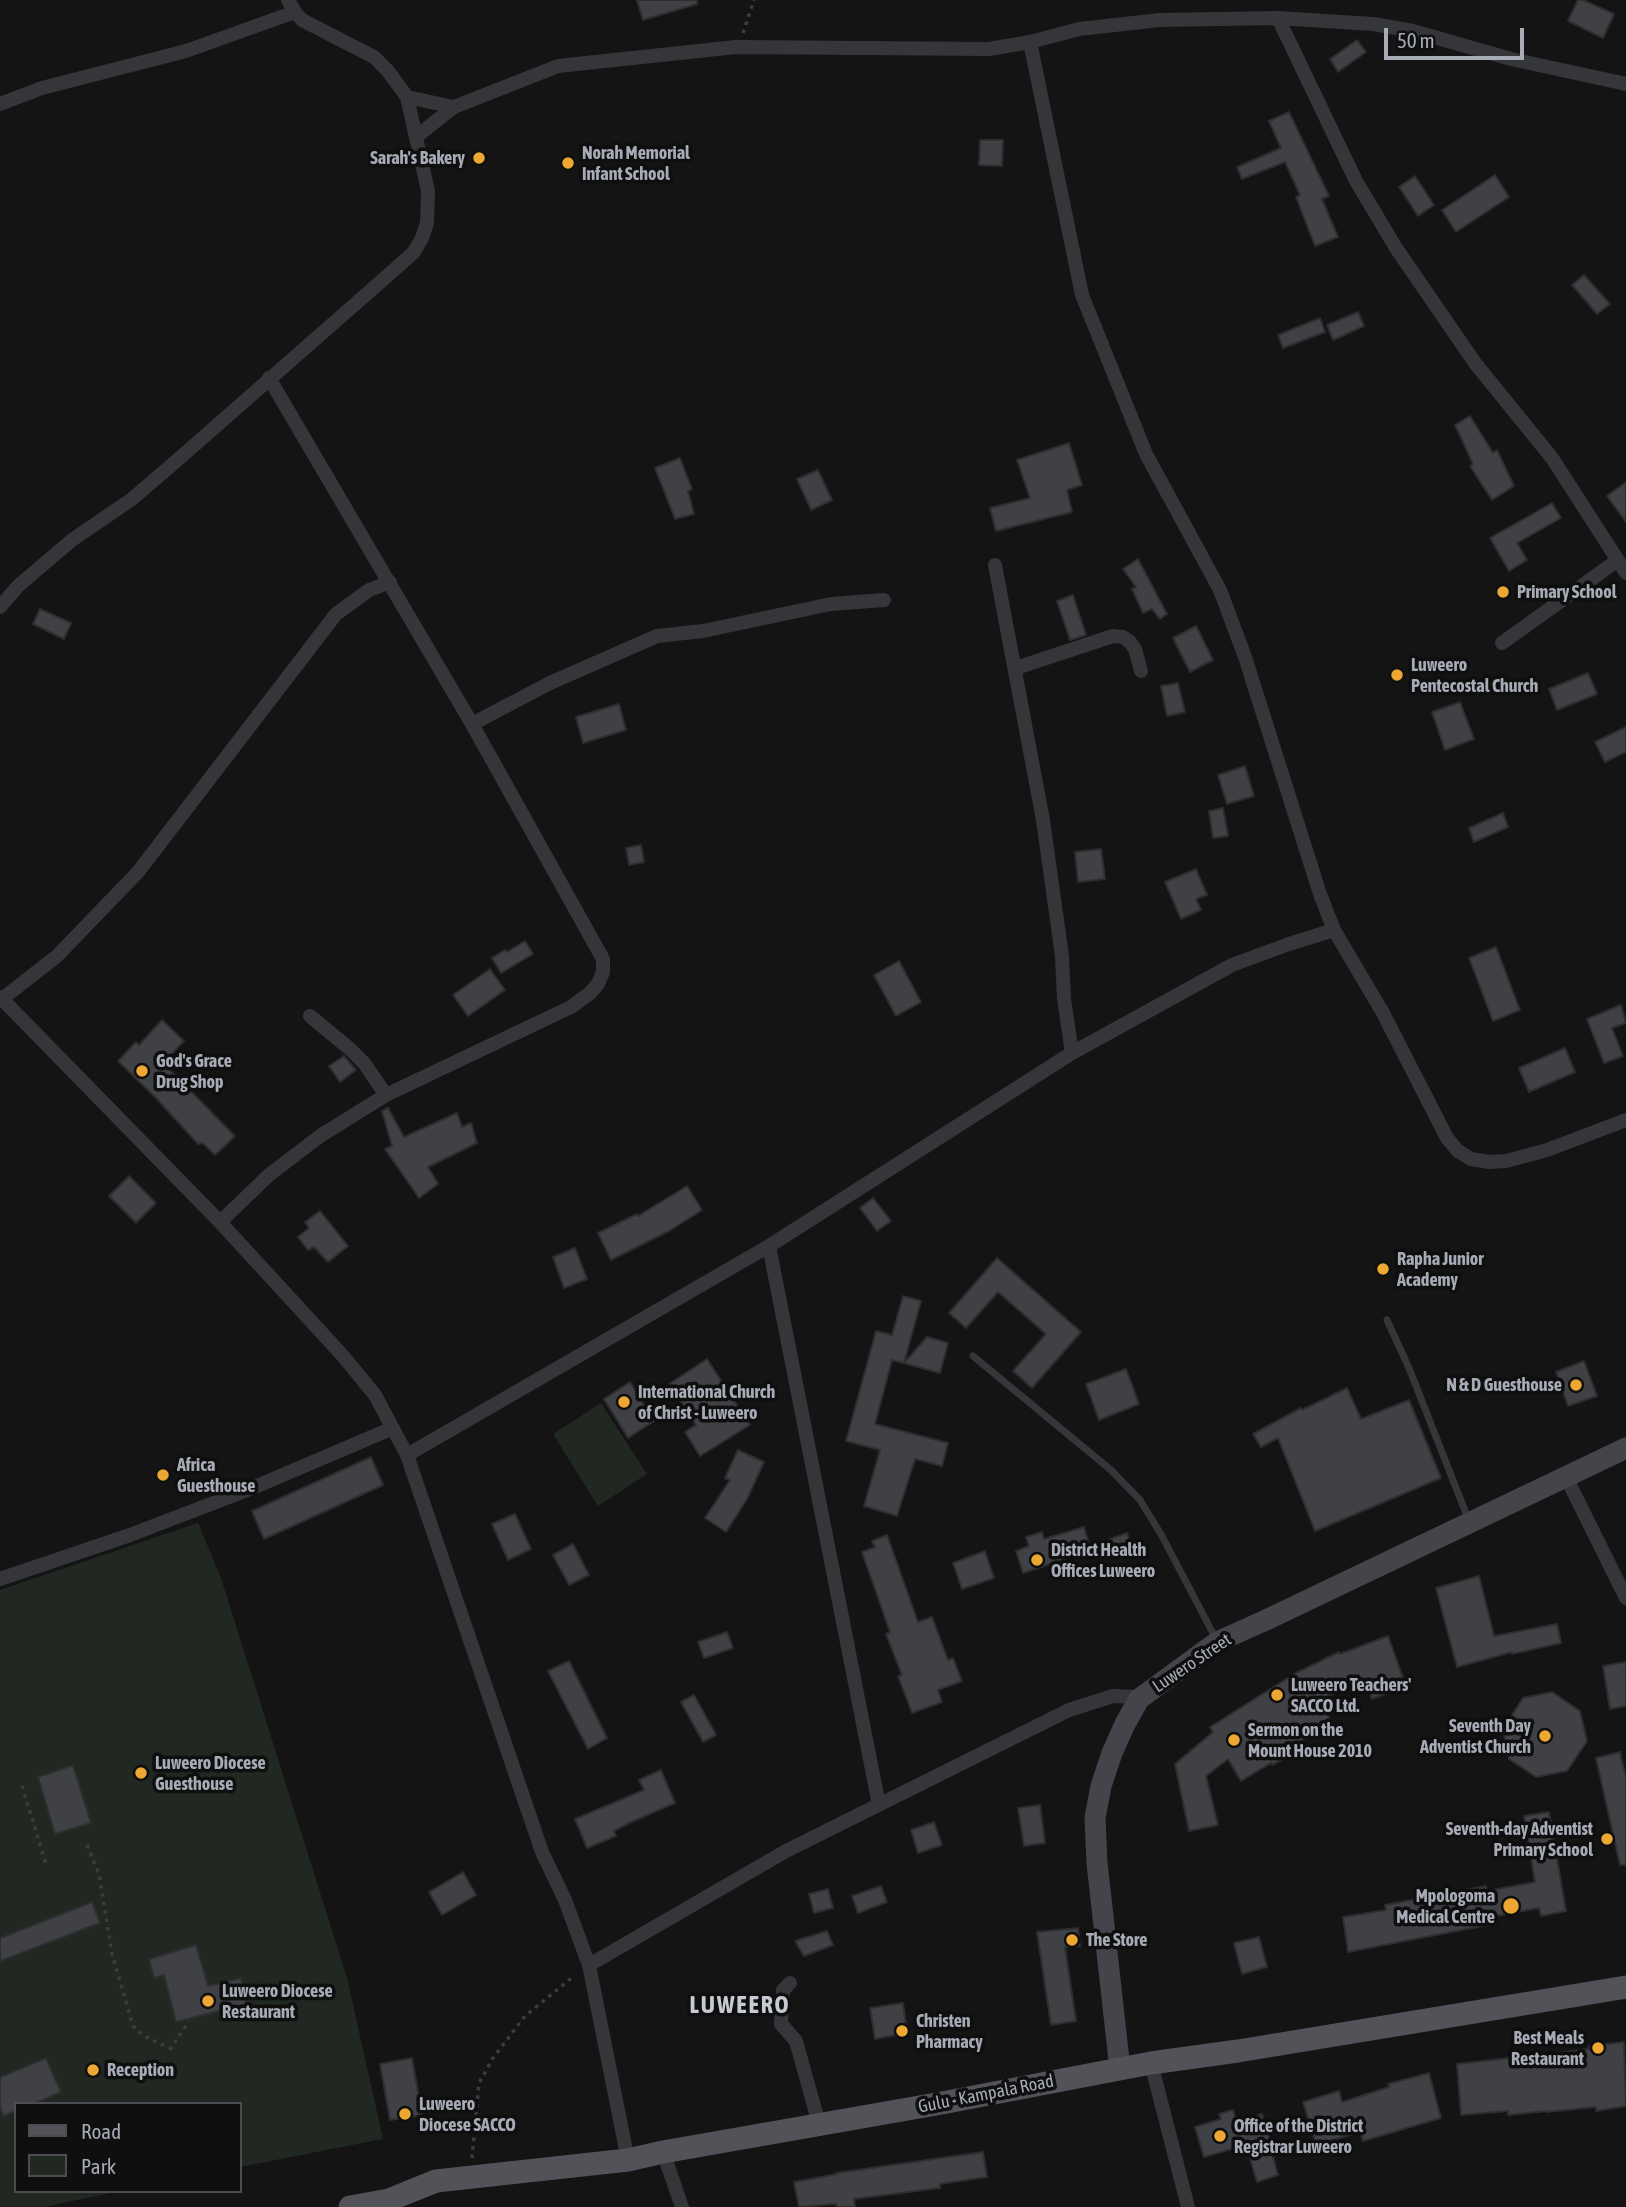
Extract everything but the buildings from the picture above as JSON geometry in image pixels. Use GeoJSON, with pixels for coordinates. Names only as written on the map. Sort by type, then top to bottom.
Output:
{"type":"FeatureCollection","features":[{"type":"Feature","properties":{"kind":"main road","name":"Luwero Street"},"geometry":{"type":"LineString","coordinates":[[1120,2069],[1097,1863],[1095,1818],[1101,1786],[1112,1754],[1139,1699],[1217,1642],[1626,1448]]}},
{"type":"Feature","properties":{"kind":"main road","name":"Gulu - Kampala Road"},"geometry":{"type":"LineString","coordinates":[[349,2207],[389,2200],[436,2181],[628,2160],[1151,2063],[1626,1987]]}},
{"type":"Feature","properties":{"kind":"street"},"geometry":{"type":"LineString","coordinates":[[0,104],[42,88],[186,51],[291,6],[302,20],[316,29],[374,57],[407,97],[428,191],[429,208],[427,223],[414,251],[132,499],[72,540],[18,586],[0,607]]}},
{"type":"Feature","properties":{"kind":"street"},"geometry":{"type":"LineString","coordinates":[[417,136],[454,107],[558,66],[736,47],[989,49],[1079,29],[1160,20],[1278,18],[1386,26],[1511,59],[1626,84]]}},
{"type":"Feature","properties":{"kind":"street"},"geometry":{"type":"LineString","coordinates":[[1278,18],[1356,181],[1396,248],[1475,363],[1552,458],[1622,566],[1502,643]]}},
{"type":"Feature","properties":{"kind":"street"},"geometry":{"type":"LineString","coordinates":[[1030,42],[1082,295],[1146,454],[1220,590],[1245,657],[1320,894],[1334,930],[1383,1013],[1447,1138],[1458,1151],[1472,1159],[1506,1161],[1548,1150],[1626,1120]]}},
{"type":"Feature","properties":{"kind":"street"},"geometry":{"type":"LineString","coordinates":[[407,97],[454,107]]}},
{"type":"Feature","properties":{"kind":"street"},"geometry":{"type":"LineString","coordinates":[[220,1222],[270,1175],[320,1136],[386,1095],[571,1007],[590,993],[603,972],[603,959],[472,724],[270,378]]}},
{"type":"Feature","properties":{"kind":"street"},"geometry":{"type":"LineString","coordinates":[[995,565],[1043,820],[1072,1053]]}},
{"type":"Feature","properties":{"kind":"street"},"geometry":{"type":"LineString","coordinates":[[390,582],[369,590],[336,614],[138,872],[57,956],[1,998],[220,1222],[351,1366],[375,1395],[393,1428],[407,1455],[542,1852],[565,1900],[589,1965],[628,2160]]}},
{"type":"Feature","properties":{"kind":"street"},"geometry":{"type":"LineString","coordinates":[[472,724],[550,683],[657,636],[704,631],[831,604],[884,600]]}},
{"type":"Feature","properties":{"kind":"street"},"geometry":{"type":"LineString","coordinates":[[1016,668],[1113,636],[1123,637],[1130,642],[1135,649],[1141,671]]}},
{"type":"Feature","properties":{"kind":"street"},"geometry":{"type":"LineString","coordinates":[[407,1455],[769,1246],[1072,1053],[1232,965],[1334,930]]}},
{"type":"Feature","properties":{"kind":"street"},"geometry":{"type":"LineString","coordinates":[[310,1016],[364,1063],[386,1095]]}},
{"type":"Feature","properties":{"kind":"street"},"geometry":{"type":"LineString","coordinates":[[769,1246],[879,1805]]}},
{"type":"Feature","properties":{"kind":"street"},"geometry":{"type":"LineString","coordinates":[[0,1579],[130,1535],[250,1489],[393,1428]]}},
{"type":"Feature","properties":{"kind":"street"},"geometry":{"type":"LineString","coordinates":[[1566,1477],[1626,1598]]}},
{"type":"Feature","properties":{"kind":"street"},"geometry":{"type":"LineString","coordinates":[[589,1965],[786,1851],[1069,1710],[1113,1696],[1139,1699]]}},
{"type":"Feature","properties":{"kind":"street"},"geometry":{"type":"LineString","coordinates":[[790,1983],[783,1990],[781,2024],[796,2041],[820,2124]]}},
{"type":"Feature","properties":{"kind":"street"},"geometry":{"type":"LineString","coordinates":[[1151,2063],[1188,2207]]}},
{"type":"Feature","properties":{"kind":"street"},"geometry":{"type":"LineString","coordinates":[[663,2152],[682,2207]]}},
{"type":"Feature","properties":{"kind":"lane"},"geometry":{"type":"LineString","coordinates":[[1387,1321],[1409,1368],[1469,1522]]}},
{"type":"Feature","properties":{"kind":"lane"},"geometry":{"type":"LineString","coordinates":[[973,1356],[1111,1470],[1140,1500],[1163,1536],[1217,1642]]}},
{"type":"Feature","properties":{"kind":"path"},"geometry":{"type":"LineString","coordinates":[[736,47],[748,24],[754,0]]}},
{"type":"Feature","properties":{"kind":"path"},"geometry":{"type":"LineString","coordinates":[[22,1786],[46,1864]]}},
{"type":"Feature","properties":{"kind":"path"},"geometry":{"type":"LineString","coordinates":[[87,1845],[99,1874],[112,1954],[133,2026],[144,2036],[169,2049],[189,2021]]}},
{"type":"Feature","properties":{"kind":"path"},"geometry":{"type":"LineString","coordinates":[[470,2177],[480,2083],[493,2058],[525,2016],[589,1965]]}},
{"type":"Feature","properties":{"kind":"green space"},"geometry":{"type":"Polygon","coordinates":[[[601,1403],[647,1474],[598,1506],[553,1434],[601,1403]]]}},
{"type":"Feature","properties":{"kind":"green space","name":"Luweero Diocese Guesthouse"},"geometry":{"type":"Polygon","coordinates":[[[198,1523],[221,1578],[347,1978],[383,2139],[242,2167],[242,2102],[14,2102],[14,2193],[110,2193],[44,2207],[0,2207],[0,1590],[198,1523]]]}},
{"type":"Feature","properties":{"kind":"place","name":"Sarah's Bakery"},"geometry":{"type":"Point","coordinates":[479,158]}},
{"type":"Feature","properties":{"kind":"place","name":"Norah Memorial Infant School"},"geometry":{"type":"Point","coordinates":[568,163]}},
{"type":"Feature","properties":{"kind":"place","name":"Primary School"},"geometry":{"type":"Point","coordinates":[1503,592]}},
{"type":"Feature","properties":{"kind":"place","name":"Luweero Pentecostal Church"},"geometry":{"type":"Point","coordinates":[1397,675]}},
{"type":"Feature","properties":{"kind":"place","name":"God's Grace Drug Shop"},"geometry":{"type":"Point","coordinates":[142,1071]}},
{"type":"Feature","properties":{"kind":"place","name":"Rapha Junior Academy"},"geometry":{"type":"Point","coordinates":[1383,1269]}},
{"type":"Feature","properties":{"kind":"place","name":"N & D Guesthouse"},"geometry":{"type":"Point","coordinates":[1576,1385]}},
{"type":"Feature","properties":{"kind":"place","name":"International Church of Christ - Luweero"},"geometry":{"type":"Point","coordinates":[624,1402]}},
{"type":"Feature","properties":{"kind":"place","name":"Africa Guesthouse"},"geometry":{"type":"Point","coordinates":[163,1475]}},
{"type":"Feature","properties":{"kind":"place","name":"District Health Offices Luweero"},"geometry":{"type":"Point","coordinates":[1037,1560]}},
{"type":"Feature","properties":{"kind":"place","name":"Luweero Teachers' SACCO Ltd."},"geometry":{"type":"Point","coordinates":[1277,1695]}},
{"type":"Feature","properties":{"kind":"place","name":"Seventh Day Adventist Church"},"geometry":{"type":"Point","coordinates":[1545,1736]}},
{"type":"Feature","properties":{"kind":"place","name":"Sermon on the Mount House 2010"},"geometry":{"type":"Point","coordinates":[1234,1740]}},
{"type":"Feature","properties":{"kind":"place","name":"Luweero Diocese Guesthouse"},"geometry":{"type":"Point","coordinates":[141,1773]}},
{"type":"Feature","properties":{"kind":"place","name":"Seventh-day Adventist Primary School"},"geometry":{"type":"Point","coordinates":[1607,1839]}},
{"type":"Feature","properties":{"kind":"place","name":"Mpologoma Medical Centre"},"geometry":{"type":"Point","coordinates":[1511,1906]}},
{"type":"Feature","properties":{"kind":"place","name":"The Store"},"geometry":{"type":"Point","coordinates":[1072,1940]}},
{"type":"Feature","properties":{"kind":"place","name":"Luweero Diocese Restaurant"},"geometry":{"type":"Point","coordinates":[208,2001]}},
{"type":"Feature","properties":{"kind":"place","name":"Christen Pharmacy"},"geometry":{"type":"Point","coordinates":[902,2031]}},
{"type":"Feature","properties":{"kind":"place","name":"Best Meals Restaurant"},"geometry":{"type":"Point","coordinates":[1598,2048]}},
{"type":"Feature","properties":{"kind":"place","name":"Reception"},"geometry":{"type":"Point","coordinates":[93,2070]}},
{"type":"Feature","properties":{"kind":"place","name":"Luweero Diocese SACCO"},"geometry":{"type":"Point","coordinates":[405,2114]}},
{"type":"Feature","properties":{"kind":"place","name":"Office of the District Registrar Luweero"},"geometry":{"type":"Point","coordinates":[1220,2136]}},
{"type":"Feature","properties":{"kind":"district","name":"LUWEERO"},"geometry":{"type":"Point","coordinates":[740,2005]}}]}
